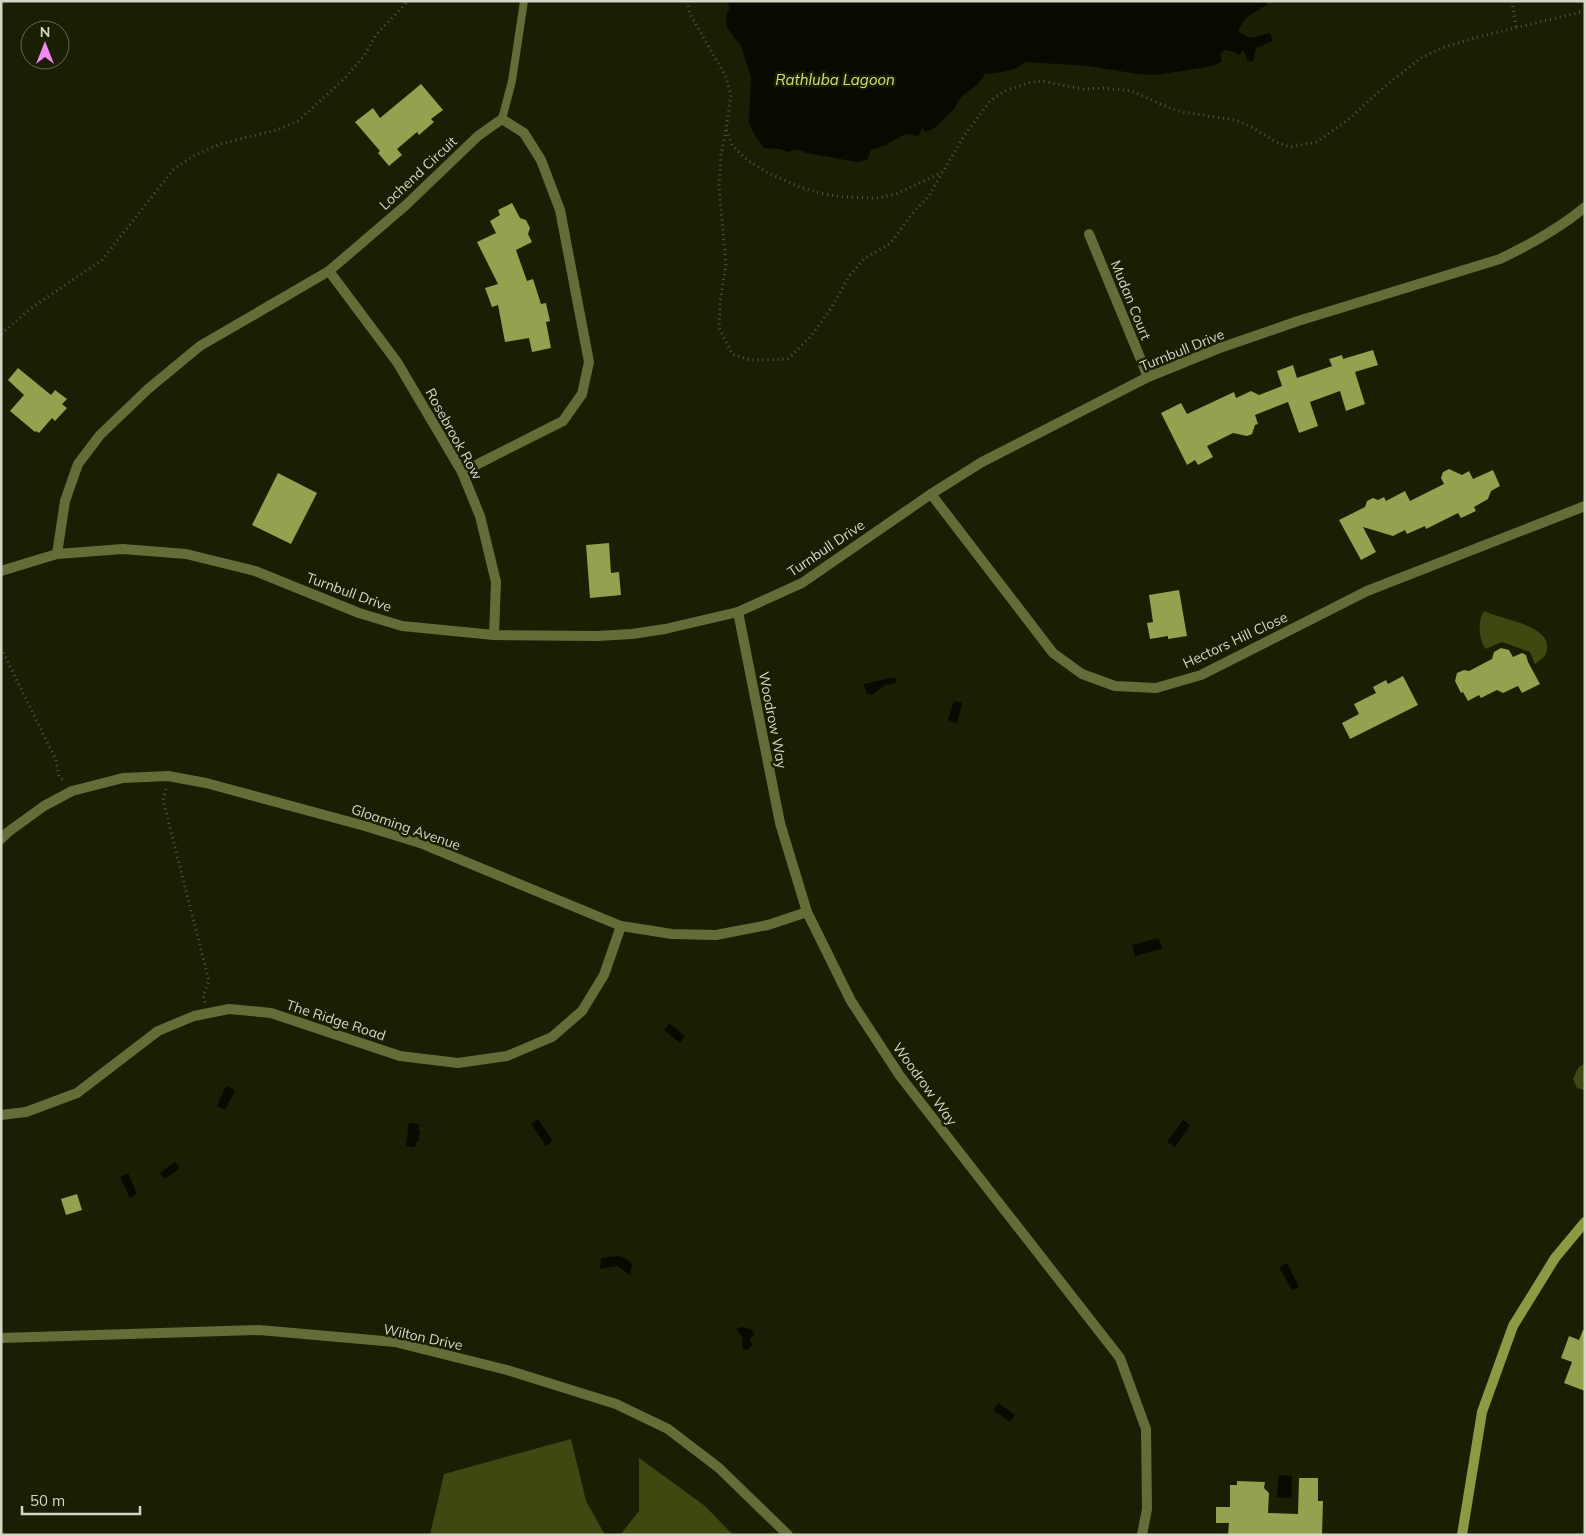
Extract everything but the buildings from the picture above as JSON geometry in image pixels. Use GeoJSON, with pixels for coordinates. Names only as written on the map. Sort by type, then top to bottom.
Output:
{"type":"FeatureCollection","features":[{"type":"Feature","properties":{"kind":"main road"},"geometry":{"type":"LineString","coordinates":[[1462,1535],[1482,1412],[1513,1326],[1555,1258],[1585,1222]]}},
{"type":"Feature","properties":{"kind":"street","name":"Lochend Circuit"},"geometry":{"type":"LineString","coordinates":[[57,554],[65,501],[78,464],[100,435],[148,389],[200,346],[328,271],[406,205],[478,136],[502,119]]}},
{"type":"Feature","properties":{"kind":"street"},"geometry":{"type":"LineString","coordinates":[[462,472],[563,421],[582,394],[589,362],[560,210],[541,160],[524,134],[502,119]]}},
{"type":"Feature","properties":{"kind":"street","name":"Turnbull Drive"},"geometry":{"type":"LineString","coordinates":[[1,571],[57,554],[123,549],[186,554],[255,571],[359,613],[402,626],[494,634],[598,636],[632,634],[665,629],[738,612],[802,583],[931,494],[982,462],[1148,377],[1217,349],[1500,259],[1551,231],[1585,207]]}},
{"type":"Feature","properties":{"kind":"street","name":"Mudan Court"},"geometry":{"type":"LineString","coordinates":[[1089,234],[1148,377]]}},
{"type":"Feature","properties":{"kind":"street","name":"Rosebrook Row"},"geometry":{"type":"LineString","coordinates":[[328,271],[397,362],[462,472],[480,516],[496,582],[494,634]]}},
{"type":"Feature","properties":{"kind":"street","name":"Hectors Hill Close"},"geometry":{"type":"LineString","coordinates":[[931,494],[1053,653],[1082,674],[1115,686],[1156,688],[1201,675],[1366,591],[1585,506]]}},
{"type":"Feature","properties":{"kind":"street","name":"Woodrow Way"},"geometry":{"type":"LineString","coordinates":[[738,612],[780,823],[807,912],[850,1001],[900,1076],[1120,1358],[1146,1429],[1148,1509],[1142,1535]]}},
{"type":"Feature","properties":{"kind":"street","name":"Gloaming Avenue"},"geometry":{"type":"LineString","coordinates":[[1,839],[44,806],[72,792],[123,778],[168,776],[206,783],[420,843],[621,926],[672,934],[716,935],[768,925],[807,912]]}},
{"type":"Feature","properties":{"kind":"street","name":"The Ridge Road"},"geometry":{"type":"LineString","coordinates":[[1,1115],[26,1112],[77,1093],[158,1031],[194,1016],[229,1009],[271,1013],[400,1056],[458,1062],[507,1056],[552,1037],[582,1011],[604,975],[621,926]]}},
{"type":"Feature","properties":{"kind":"street","name":"Wilton Drive"},"geometry":{"type":"LineString","coordinates":[[1,1338],[259,1330],[395,1342],[507,1370],[616,1404],[668,1429],[719,1468],[788,1535]]}},
{"type":"Feature","properties":{"kind":"lane"},"geometry":{"type":"LineString","coordinates":[[502,119],[512,81],[524,1]]}},
{"type":"Feature","properties":{"kind":"path"},"geometry":{"type":"LineString","coordinates":[[1,334],[30,309],[102,260],[173,170],[193,156],[220,144],[277,130],[298,121],[345,78],[364,56],[376,35],[408,1]]}},
{"type":"Feature","properties":{"kind":"path"},"geometry":{"type":"LineString","coordinates":[[687,1],[690,14],[729,86],[730,95],[721,155],[719,187],[726,264],[720,302],[720,328],[732,354],[750,360],[788,358],[811,336],[832,307],[850,275],[864,259],[891,243],[911,215],[929,196],[964,136],[990,101],[1005,91],[1031,82],[1042,81],[1083,89],[1102,88],[1132,91],[1182,112],[1235,120],[1289,147],[1317,142],[1350,118],[1384,87],[1421,58],[1442,48],[1585,10]]}},
{"type":"Feature","properties":{"kind":"path"},"geometry":{"type":"LineString","coordinates":[[1512,1],[1516,28]]}},
{"type":"Feature","properties":{"kind":"path"},"geometry":{"type":"LineString","coordinates":[[726,129],[732,145],[747,160],[784,181],[819,193],[844,197],[877,198],[896,194],[942,172]]}},
{"type":"Feature","properties":{"kind":"path"},"geometry":{"type":"LineString","coordinates":[[1,648],[56,760],[59,776],[72,792]]}},
{"type":"Feature","properties":{"kind":"path"},"geometry":{"type":"LineString","coordinates":[[168,776],[163,800],[209,981],[204,995],[206,1013]]}},
{"type":"Feature","properties":{"kind":"green space"},"geometry":{"type":"Polygon","coordinates":[[[1484,611],[1523,624],[1541,634],[1546,641],[1547,649],[1541,660],[1535,664],[1530,652],[1502,642],[1485,649],[1481,640],[1480,630],[1480,620],[1484,611]]]}},
{"type":"Feature","properties":{"kind":"green space"},"geometry":{"type":"Polygon","coordinates":[[[1585,1063],[1585,1090],[1577,1088],[1573,1079],[1578,1068],[1585,1063]]]}},
{"type":"Feature","properties":{"kind":"green space"},"geometry":{"type":"Polygon","coordinates":[[[571,1439],[586,1501],[605,1535],[430,1535],[444,1474],[571,1439]]]}},
{"type":"Feature","properties":{"kind":"green space"},"geometry":{"type":"Polygon","coordinates":[[[639,1458],[705,1506],[733,1535],[620,1535],[639,1511],[639,1458]]]}},
{"type":"Feature","properties":{"kind":"water","name":"Rathluba Lagoon"},"geometry":{"type":"Polygon","coordinates":[[[726,1],[1266,1],[1267,5],[1246,18],[1238,31],[1250,38],[1270,33],[1273,41],[1256,48],[1253,62],[1247,60],[1243,50],[1239,55],[1225,50],[1220,54],[1222,62],[1208,67],[1155,75],[1088,66],[1026,62],[1017,68],[1007,71],[985,74],[979,83],[961,97],[954,109],[935,128],[926,132],[922,128],[918,137],[911,134],[904,135],[886,145],[871,150],[867,160],[857,162],[806,153],[799,150],[787,152],[781,149],[764,148],[749,124],[751,78],[741,46],[727,28],[726,16],[730,7],[726,1]]]}},
{"type":"Feature","properties":{"kind":"water"},"geometry":{"type":"Polygon","coordinates":[[[895,677],[897,683],[885,685],[874,694],[866,693],[864,684],[895,677]]]}},
{"type":"Feature","properties":{"kind":"water"},"geometry":{"type":"Polygon","coordinates":[[[954,701],[962,703],[957,723],[948,720],[954,701]]]}},
{"type":"Feature","properties":{"kind":"water"},"geometry":{"type":"Polygon","coordinates":[[[1159,938],[1162,949],[1135,956],[1132,945],[1159,938]]]}},
{"type":"Feature","properties":{"kind":"water"},"geometry":{"type":"Polygon","coordinates":[[[669,1023],[685,1036],[680,1043],[664,1030],[669,1023]]]}},
{"type":"Feature","properties":{"kind":"water"},"geometry":{"type":"Polygon","coordinates":[[[226,1086],[235,1090],[225,1110],[217,1106],[226,1086]]]}},
{"type":"Feature","properties":{"kind":"water"},"geometry":{"type":"Polygon","coordinates":[[[538,1119],[553,1141],[546,1146],[531,1124],[538,1119]]]}},
{"type":"Feature","properties":{"kind":"water"},"geometry":{"type":"Polygon","coordinates":[[[1183,1120],[1190,1125],[1175,1147],[1167,1142],[1183,1120]]]}},
{"type":"Feature","properties":{"kind":"water"},"geometry":{"type":"Polygon","coordinates":[[[409,1123],[419,1124],[418,1130],[420,1131],[415,1147],[406,1146],[409,1123]]]}},
{"type":"Feature","properties":{"kind":"water"},"geometry":{"type":"Polygon","coordinates":[[[175,1162],[180,1168],[165,1179],[160,1173],[175,1162]]]}},
{"type":"Feature","properties":{"kind":"water"},"geometry":{"type":"Polygon","coordinates":[[[128,1173],[137,1194],[130,1198],[120,1177],[128,1173]]]}},
{"type":"Feature","properties":{"kind":"water"},"geometry":{"type":"Polygon","coordinates":[[[618,1256],[632,1264],[630,1275],[617,1266],[600,1269],[601,1259],[618,1256]]]}},
{"type":"Feature","properties":{"kind":"water"},"geometry":{"type":"Polygon","coordinates":[[[1287,1263],[1299,1287],[1292,1290],[1279,1267],[1287,1263]]]}},
{"type":"Feature","properties":{"kind":"water"},"geometry":{"type":"Polygon","coordinates":[[[742,1327],[752,1330],[755,1334],[750,1339],[752,1345],[748,1350],[744,1350],[742,1345],[743,1337],[736,1329],[742,1327]]]}},
{"type":"Feature","properties":{"kind":"water"},"geometry":{"type":"Polygon","coordinates":[[[998,1403],[1015,1415],[1010,1422],[993,1410],[998,1403]]]}},
{"type":"Feature","properties":{"kind":"water"},"geometry":{"type":"Polygon","coordinates":[[[1279,1475],[1292,1476],[1291,1498],[1277,1497],[1279,1475]]]}}]}
